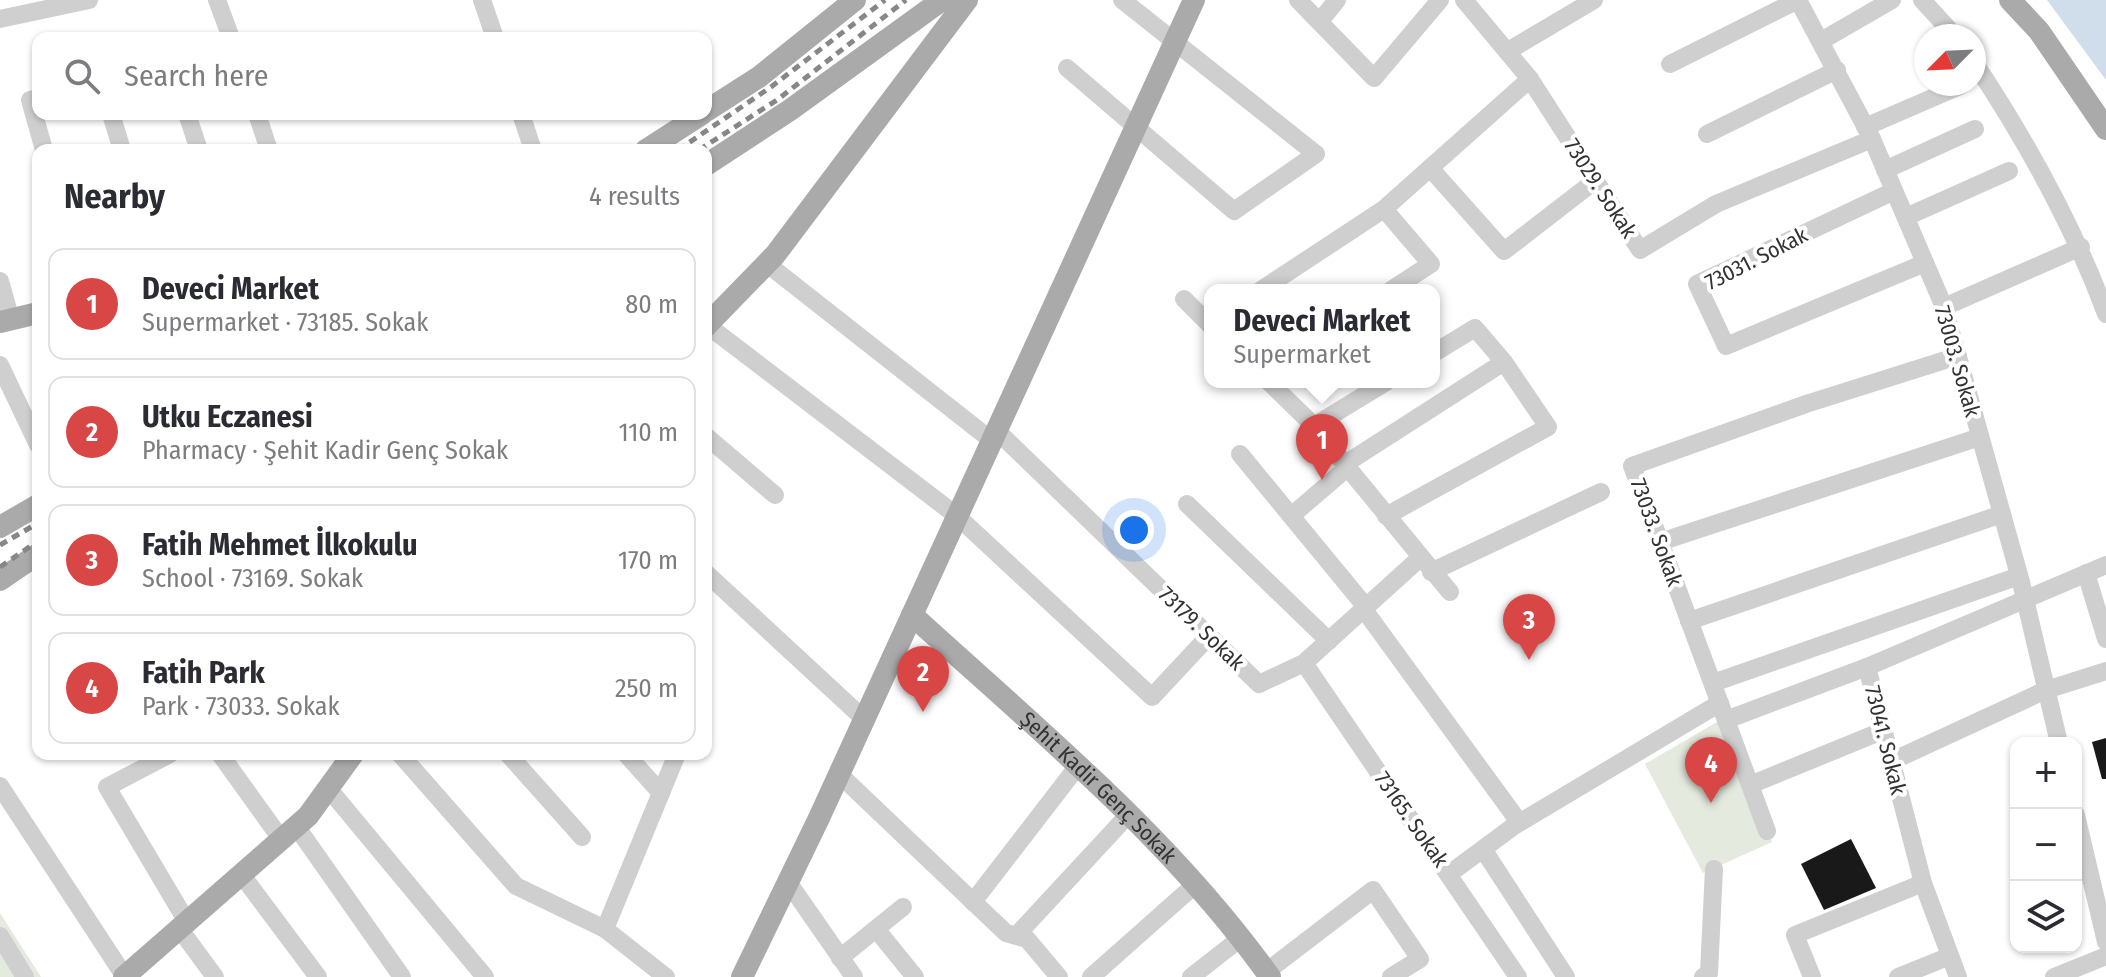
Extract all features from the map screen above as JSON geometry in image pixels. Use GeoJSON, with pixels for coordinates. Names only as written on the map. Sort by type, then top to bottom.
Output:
{"type":"FeatureCollection","features":[{"type":"Feature","properties":{"kind":"main road"},"geometry":{"type":"LineString","coordinates":[[712,108],[759,77],[855,0]]}},
{"type":"Feature","properties":{"kind":"main road"},"geometry":{"type":"LineString","coordinates":[[712,161],[790,110],[942,0]]}},
{"type":"Feature","properties":{"kind":"main road"},"geometry":{"type":"LineString","coordinates":[[712,320],[766,263],[967,0]]}},
{"type":"Feature","properties":{"kind":"main road"},"geometry":{"type":"LineString","coordinates":[[750,972],[788,882],[1194,0]]}},
{"type":"Feature","properties":{"kind":"main road"},"geometry":{"type":"LineString","coordinates":[[2010,0],[2039,31],[2106,129]]}},
{"type":"Feature","properties":{"kind":"main road"},"geometry":{"type":"LineString","coordinates":[[655,144],[693,120]]}},
{"type":"Feature","properties":{"kind":"main road"},"geometry":{"type":"LineString","coordinates":[[6,321],[32,314]]}},
{"type":"Feature","properties":{"kind":"main road"},"geometry":{"type":"LineString","coordinates":[[0,527],[32,508]]}},
{"type":"Feature","properties":{"kind":"main road"},"geometry":{"type":"LineString","coordinates":[[0,580],[32,558]]}},
{"type":"Feature","properties":{"kind":"main road","name":"Şehit Kadir Genç Sokak"},"geometry":{"type":"LineString","coordinates":[[912,615],[1129,814],[1197,883],[1268,974]]}},
{"type":"Feature","properties":{"kind":"main road"},"geometry":{"type":"LineString","coordinates":[[125,977],[289,833],[349,760]]}},
{"type":"Feature","properties":{"kind":"street"},"geometry":{"type":"LineString","coordinates":[[0,19],[89,0]]}},
{"type":"Feature","properties":{"kind":"street"},"geometry":{"type":"LineString","coordinates":[[217,0],[229,32]]}},
{"type":"Feature","properties":{"kind":"street"},"geometry":{"type":"LineString","coordinates":[[482,0],[493,32]]}},
{"type":"Feature","properties":{"kind":"street"},"geometry":{"type":"LineString","coordinates":[[1067,68],[1234,211],[1316,154],[1122,0]]}},
{"type":"Feature","properties":{"kind":"street"},"geometry":{"type":"LineString","coordinates":[[1298,0],[1374,78],[1440,0]]}},
{"type":"Feature","properties":{"kind":"street"},"geometry":{"type":"LineString","coordinates":[[1320,21],[1337,0]]}},
{"type":"Feature","properties":{"kind":"street","name":"73029. Sokak"},"geometry":{"type":"LineString","coordinates":[[1464,0],[1530,79],[1640,250],[1716,204],[1868,133]]}},
{"type":"Feature","properties":{"kind":"street"},"geometry":{"type":"LineString","coordinates":[[1508,51],[1594,0]]}},
{"type":"Feature","properties":{"kind":"street"},"geometry":{"type":"LineString","coordinates":[[1670,64],[1798,0]]}},
{"type":"Feature","properties":{"kind":"street","name":"73003. Sokak"},"geometry":{"type":"LineString","coordinates":[[1798,0],[1868,133],[1944,307],[2025,598],[2058,737]]}},
{"type":"Feature","properties":{"kind":"street"},"geometry":{"type":"LineString","coordinates":[[1821,41],[1892,0]]}},
{"type":"Feature","properties":{"kind":"street"},"geometry":{"type":"LineString","coordinates":[[1922,0],[1944,24]]}},
{"type":"Feature","properties":{"kind":"street"},"geometry":{"type":"LineString","coordinates":[[1707,134],[1837,70]]}},
{"type":"Feature","properties":{"kind":"street"},"geometry":{"type":"LineString","coordinates":[[1270,284],[1384,209],[1530,79]]}},
{"type":"Feature","properties":{"kind":"street"},"geometry":{"type":"LineString","coordinates":[[1986,80],[2007,112],[2081,247],[2106,314]]}},
{"type":"Feature","properties":{"kind":"street"},"geometry":{"type":"LineString","coordinates":[[1868,133],[1940,96]]}},
{"type":"Feature","properties":{"kind":"street"},"geometry":{"type":"LineString","coordinates":[[36,120],[42,144]]}},
{"type":"Feature","properties":{"kind":"street"},"geometry":{"type":"LineString","coordinates":[[113,120],[120,144]]}},
{"type":"Feature","properties":{"kind":"street"},"geometry":{"type":"LineString","coordinates":[[189,120],[197,144]]}},
{"type":"Feature","properties":{"kind":"street"},"geometry":{"type":"LineString","coordinates":[[259,120],[267,144]]}},
{"type":"Feature","properties":{"kind":"street"},"geometry":{"type":"LineString","coordinates":[[523,120],[531,144]]}},
{"type":"Feature","properties":{"kind":"street"},"geometry":{"type":"LineString","coordinates":[[1885,170],[1975,129]]}},
{"type":"Feature","properties":{"kind":"street"},"geometry":{"type":"LineString","coordinates":[[1430,168],[1504,251],[1596,180]]}},
{"type":"Feature","properties":{"kind":"street"},"geometry":{"type":"LineString","coordinates":[[1906,217],[2009,171]]}},
{"type":"Feature","properties":{"kind":"street","name":"73031. Sokak"},"geometry":{"type":"LineString","coordinates":[[1894,191],[1697,284],[1726,346],[1925,263]]}},
{"type":"Feature","properties":{"kind":"street"},"geometry":{"type":"LineString","coordinates":[[1384,209],[1431,264],[1400,284]]}},
{"type":"Feature","properties":{"kind":"street"},"geometry":{"type":"LineString","coordinates":[[1944,307],[2081,247]]}},
{"type":"Feature","properties":{"kind":"street","name":"73179. Sokak"},"geometry":{"type":"LineString","coordinates":[[766,263],[994,435],[1259,684],[1304,663],[1425,565],[1601,492]]}},
{"type":"Feature","properties":{"kind":"street"},"geometry":{"type":"LineString","coordinates":[[0,281],[6,321]]}},
{"type":"Feature","properties":{"kind":"street"},"geometry":{"type":"LineString","coordinates":[[1184,299],[1204,318]]}},
{"type":"Feature","properties":{"kind":"street"},"geometry":{"type":"LineString","coordinates":[[1386,516],[1548,427],[1504,362],[1475,328],[1440,349]]}},
{"type":"Feature","properties":{"kind":"street"},"geometry":{"type":"LineString","coordinates":[[712,331],[957,516],[1152,697],[1209,636]]}},
{"type":"Feature","properties":{"kind":"street","name":"73033. Sokak"},"geometry":{"type":"LineString","coordinates":[[1767,831],[1632,466],[1806,404],[1958,356]]}},
{"type":"Feature","properties":{"kind":"street"},"geometry":{"type":"LineString","coordinates":[[1291,516],[1346,466],[1504,362]]}},
{"type":"Feature","properties":{"kind":"street"},"geometry":{"type":"LineString","coordinates":[[0,365],[32,432]]}},
{"type":"Feature","properties":{"kind":"street"},"geometry":{"type":"LineString","coordinates":[[1275,388],[1314,426],[1450,592]]}},
{"type":"Feature","properties":{"kind":"street"},"geometry":{"type":"LineString","coordinates":[[1314,426],[1376,388]]}},
{"type":"Feature","properties":{"kind":"street"},"geometry":{"type":"LineString","coordinates":[[1660,542],[1980,437]]}},
{"type":"Feature","properties":{"kind":"street"},"geometry":{"type":"LineString","coordinates":[[712,441],[775,495]]}},
{"type":"Feature","properties":{"kind":"street"},"geometry":{"type":"LineString","coordinates":[[1240,454],[1361,601],[1365,611],[1519,822]]}},
{"type":"Feature","properties":{"kind":"street"},"geometry":{"type":"LineString","coordinates":[[1187,504],[1329,641]]}},
{"type":"Feature","properties":{"kind":"street"},"geometry":{"type":"LineString","coordinates":[[1689,621],[2002,514]]}},
{"type":"Feature","properties":{"kind":"street","name":"73041. Sokak"},"geometry":{"type":"LineString","coordinates":[[1958,977],[1923,883],[1867,667],[2106,565]]}},
{"type":"Feature","properties":{"kind":"street"},"geometry":{"type":"LineString","coordinates":[[2086,573],[2106,639]]}},
{"type":"Feature","properties":{"kind":"street"},"geometry":{"type":"LineString","coordinates":[[1713,683],[2019,576]]}},
{"type":"Feature","properties":{"kind":"street"},"geometry":{"type":"LineString","coordinates":[[712,579],[864,719]]}},
{"type":"Feature","properties":{"kind":"street","name":"73165. Sokak"},"geometry":{"type":"LineString","coordinates":[[1304,663],[1518,977]]}},
{"type":"Feature","properties":{"kind":"street"},"geometry":{"type":"LineString","coordinates":[[1449,874],[1519,822],[1723,712],[1867,667]]}},
{"type":"Feature","properties":{"kind":"street"},"geometry":{"type":"LineString","coordinates":[[1890,762],[2046,690],[2106,671]]}},
{"type":"Feature","properties":{"kind":"street"},"geometry":{"type":"LineString","coordinates":[[1750,785],[1882,731]]}},
{"type":"Feature","properties":{"kind":"street"},"geometry":{"type":"LineString","coordinates":[[159,760],[107,787],[215,977]]}},
{"type":"Feature","properties":{"kind":"street"},"geometry":{"type":"LineString","coordinates":[[225,760],[289,833],[402,977]]}},
{"type":"Feature","properties":{"kind":"street"},"geometry":{"type":"LineString","coordinates":[[405,760],[516,886],[605,929],[666,977]]}},
{"type":"Feature","properties":{"kind":"street"},"geometry":{"type":"LineString","coordinates":[[513,760],[582,837]]}},
{"type":"Feature","properties":{"kind":"street"},"geometry":{"type":"LineString","coordinates":[[631,760],[661,793]]}},
{"type":"Feature","properties":{"kind":"street"},"geometry":{"type":"LineString","coordinates":[[605,929],[675,760]]}},
{"type":"Feature","properties":{"kind":"street"},"geometry":{"type":"LineString","coordinates":[[973,902],[1077,767]]}},
{"type":"Feature","properties":{"kind":"street"},"geometry":{"type":"LineString","coordinates":[[839,774],[1006,933],[1027,939],[1059,977]]}},
{"type":"Feature","properties":{"kind":"street"},"geometry":{"type":"LineString","coordinates":[[0,786],[125,977]]}},
{"type":"Feature","properties":{"kind":"street"},"geometry":{"type":"LineString","coordinates":[[328,788],[485,977]]}},
{"type":"Feature","properties":{"kind":"street"},"geometry":{"type":"LineString","coordinates":[[1016,936],[1129,814]]}},
{"type":"Feature","properties":{"kind":"street"},"geometry":{"type":"LineString","coordinates":[[2082,840],[2106,942]]}},
{"type":"Feature","properties":{"kind":"street"},"geometry":{"type":"LineString","coordinates":[[1483,849],[1566,977]]}},
{"type":"Feature","properties":{"kind":"street"},"geometry":{"type":"LineString","coordinates":[[1703,977],[1709,973],[1714,869]]}},
{"type":"Feature","properties":{"kind":"street"},"geometry":{"type":"LineString","coordinates":[[241,874],[318,977]]}},
{"type":"Feature","properties":{"kind":"street"},"geometry":{"type":"LineString","coordinates":[[788,882],[854,977]]}},
{"type":"Feature","properties":{"kind":"street"},"geometry":{"type":"LineString","coordinates":[[1091,977],[1197,883]]}},
{"type":"Feature","properties":{"kind":"street"},"geometry":{"type":"LineString","coordinates":[[1812,977],[1795,935],[1923,883]]}},
{"type":"Feature","properties":{"kind":"street"},"geometry":{"type":"LineString","coordinates":[[1268,974],[1373,890],[1420,959],[1391,977]]}},
{"type":"Feature","properties":{"kind":"street"},"geometry":{"type":"LineString","coordinates":[[840,958],[903,907]]}},
{"type":"Feature","properties":{"kind":"street"},"geometry":{"type":"LineString","coordinates":[[876,929],[915,977]]}},
{"type":"Feature","properties":{"kind":"street"},"geometry":{"type":"LineString","coordinates":[[0,936],[25,977]]}},
{"type":"Feature","properties":{"kind":"street"},"geometry":{"type":"LineString","coordinates":[[1191,977],[1242,937]]}},
{"type":"Feature","properties":{"kind":"street"},"geometry":{"type":"LineString","coordinates":[[1898,977],[1950,956]]}},
{"type":"Feature","properties":{"kind":"street"},"geometry":{"type":"LineString","coordinates":[[2054,977],[2106,956]]}},
{"type":"Feature","properties":{"kind":"shaded area"},"geometry":{"type":"Polygon","coordinates":[[[1722,719],[1772,842],[1703,873],[1645,764],[1722,719]]]}},
{"type":"Feature","properties":{"kind":"shaded area"},"geometry":{"type":"Polygon","coordinates":[[[0,913],[41,977],[0,977],[0,913]]]}},
{"type":"Feature","properties":{"kind":"water"},"geometry":{"type":"Polygon","coordinates":[[[2047,0],[2106,0],[2106,80],[2047,0]]]}},
{"type":"Feature","properties":{"kind":"building"},"geometry":{"type":"Polygon","coordinates":[[[2106,738],[2106,779],[2102,779],[2092,742],[2106,738]]]}},
{"type":"Feature","properties":{"kind":"building"},"geometry":{"type":"Polygon","coordinates":[[[1851,839],[1876,888],[1824,910],[1801,864],[1851,839]]]}},
{"type":"Feature","properties":{"kind":"railway"},"geometry":{"type":"LineString","coordinates":[[687,144],[771,87],[885,0]]}},
{"type":"Feature","properties":{"kind":"railway"},"geometry":{"type":"LineString","coordinates":[[708,144],[777,100],[906,0]]}},
{"type":"Feature","properties":{"kind":"railway"},"geometry":{"type":"LineString","coordinates":[[0,545],[32,526]]}},
{"type":"Feature","properties":{"kind":"railway"},"geometry":{"type":"LineString","coordinates":[[0,567],[32,545]]}},
{"type":"Feature","properties":{"kind":"place","name":"Deveci Market"},"geometry":{"type":"Point","coordinates":[1322,480]}},
{"type":"Feature","properties":{"kind":"place","name":"Fatih Mehmet İlkokulu"},"geometry":{"type":"Point","coordinates":[1529,660]}},
{"type":"Feature","properties":{"kind":"place","name":"Utku Eczanesi"},"geometry":{"type":"Point","coordinates":[923,712]}},
{"type":"Feature","properties":{"kind":"place","name":"Fatih Park"},"geometry":{"type":"Point","coordinates":[1711,803]}}]}
